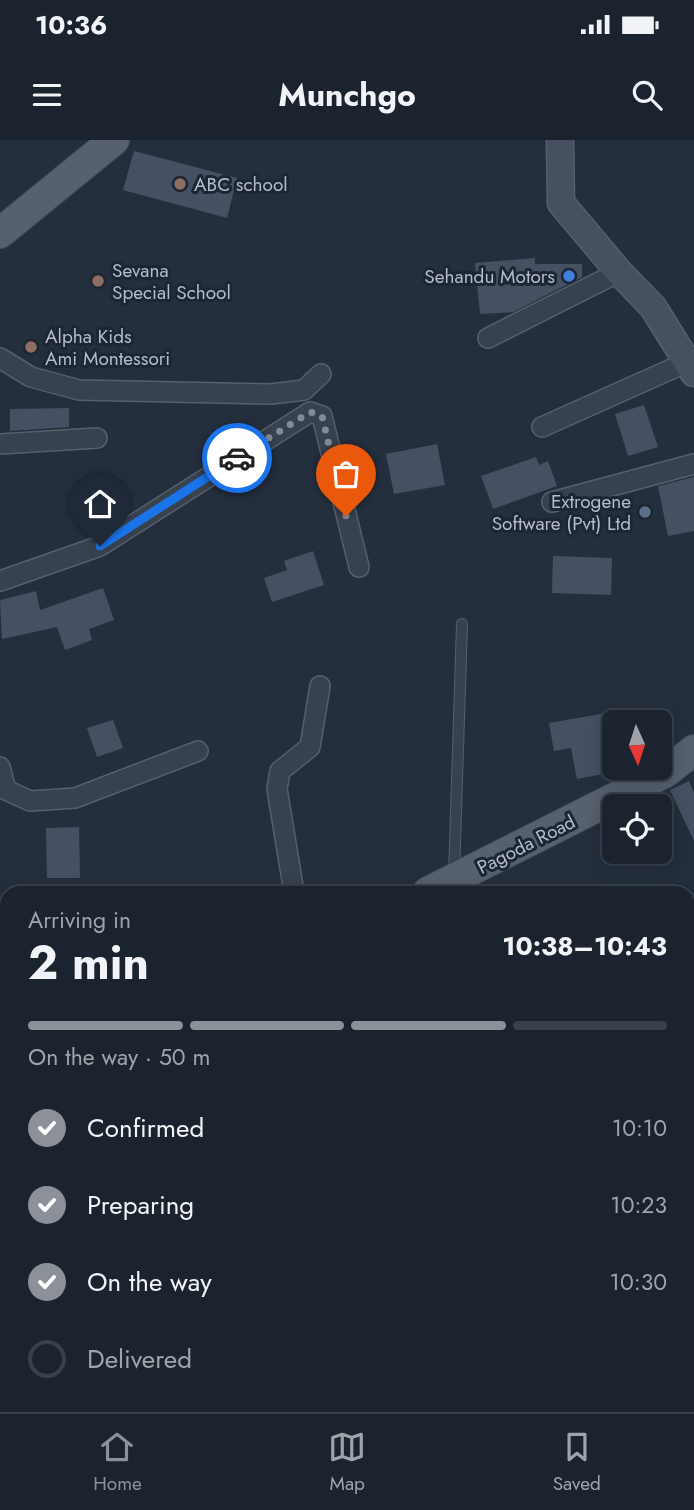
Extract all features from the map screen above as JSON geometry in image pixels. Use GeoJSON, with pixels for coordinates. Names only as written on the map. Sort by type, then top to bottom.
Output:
{"type":"FeatureCollection","features":[{"type":"Feature","properties":{"kind":"main road"},"geometry":{"type":"LineString","coordinates":[[0,233],[114,140]]}},
{"type":"Feature","properties":{"kind":"main road","name":"Pagoda Road"},"geometry":{"type":"LineString","coordinates":[[443,886],[666,772],[694,750]]}},
{"type":"Feature","properties":{"kind":"street"},"geometry":{"type":"LineString","coordinates":[[542,427],[692,365],[653,307],[619,272],[561,203],[560,140]]}},
{"type":"Feature","properties":{"kind":"street"},"geometry":{"type":"LineString","coordinates":[[488,338],[619,272]]}},
{"type":"Feature","properties":{"kind":"street"},"geometry":{"type":"LineString","coordinates":[[0,358],[32,377],[79,390],[271,394],[304,390],[321,374]]}},
{"type":"Feature","properties":{"kind":"street"},"geometry":{"type":"LineString","coordinates":[[0,581],[100,546],[310,412],[322,416],[359,567]]}},
{"type":"Feature","properties":{"kind":"street"},"geometry":{"type":"LineString","coordinates":[[0,444],[97,438]]}},
{"type":"Feature","properties":{"kind":"street"},"geometry":{"type":"LineString","coordinates":[[552,502],[694,464]]}},
{"type":"Feature","properties":{"kind":"street"},"geometry":{"type":"LineString","coordinates":[[293,886],[277,789],[280,771],[310,747],[320,686]]}},
{"type":"Feature","properties":{"kind":"street"},"geometry":{"type":"LineString","coordinates":[[0,767],[6,790],[30,801],[75,798],[198,751]]}},
{"type":"Feature","properties":{"kind":"lane"},"geometry":{"type":"LineString","coordinates":[[441,886],[462,624]]}},
{"type":"Feature","properties":{"kind":"building","name":"ABC school"},"geometry":{"type":"Polygon","coordinates":[[[134,151],[237,178],[227,218],[123,190],[134,151]]]}},
{"type":"Feature","properties":{"kind":"building"},"geometry":{"type":"Polygon","coordinates":[[[535,258],[535,264],[582,264],[582,277],[513,312],[480,314],[475,263],[535,258]]]}},
{"type":"Feature","properties":{"kind":"building"},"geometry":{"type":"Polygon","coordinates":[[[644,405],[658,447],[628,456],[615,414],[644,405]]]}},
{"type":"Feature","properties":{"kind":"building"},"geometry":{"type":"Polygon","coordinates":[[[69,408],[69,427],[10,431],[10,409],[69,408]]]}},
{"type":"Feature","properties":{"kind":"building"},"geometry":{"type":"Polygon","coordinates":[[[437,444],[445,485],[394,494],[386,454],[437,444]]]}},
{"type":"Feature","properties":{"kind":"building"},"geometry":{"type":"Polygon","coordinates":[[[536,457],[539,465],[548,461],[557,486],[493,509],[481,476],[536,457]]]}},
{"type":"Feature","properties":{"kind":"building"},"geometry":{"type":"Polygon","coordinates":[[[694,477],[694,531],[668,536],[658,486],[694,477]]]}},
{"type":"Feature","properties":{"kind":"building"},"geometry":{"type":"Polygon","coordinates":[[[313,551],[324,585],[272,602],[264,578],[287,570],[284,561],[313,551]]]}},
{"type":"Feature","properties":{"kind":"building"},"geometry":{"type":"Polygon","coordinates":[[[553,556],[612,558],[611,595],[552,593],[553,556]]]}},
{"type":"Feature","properties":{"kind":"building"},"geometry":{"type":"Polygon","coordinates":[[[103,588],[114,620],[89,629],[92,640],[65,650],[57,627],[2,639],[0,600],[36,591],[40,610],[103,588]]]}},
{"type":"Feature","properties":{"kind":"building"},"geometry":{"type":"Polygon","coordinates":[[[602,714],[602,774],[577,779],[571,748],[554,751],[549,723],[602,714]]]}},
{"type":"Feature","properties":{"kind":"building"},"geometry":{"type":"Polygon","coordinates":[[[113,720],[123,748],[97,757],[87,728],[113,720]]]}},
{"type":"Feature","properties":{"kind":"building"},"geometry":{"type":"Polygon","coordinates":[[[689,781],[694,793],[694,841],[672,794],[670,790],[689,781]]]}},
{"type":"Feature","properties":{"kind":"building"},"geometry":{"type":"Polygon","coordinates":[[[79,827],[80,878],[47,878],[46,828],[79,827]]]}},
{"type":"Feature","properties":{"kind":"way so far"},"geometry":{"type":"LineString","coordinates":[[237,458],[310,412],[322,416],[346,516]]}},
{"type":"Feature","properties":{"kind":"place","name":"ABC school"},"geometry":{"type":"Point","coordinates":[180,184]}},
{"type":"Feature","properties":{"kind":"place","name":"Sehandu Motors"},"geometry":{"type":"Point","coordinates":[569,276]}},
{"type":"Feature","properties":{"kind":"place","name":"Sevana Special School"},"geometry":{"type":"Point","coordinates":[98,281]}},
{"type":"Feature","properties":{"kind":"place","name":"Alpha Kids Ami Montessori"},"geometry":{"type":"Point","coordinates":[31,347]}},
{"type":"Feature","properties":{"kind":"place","name":"Extrogene Software (Pvt) Ltd"},"geometry":{"type":"Point","coordinates":[645,512]}},
{"type":"Feature","properties":{"kind":"route"},"geometry":{"type":"LineString","coordinates":[[100,546],[237,458]]}}]}
